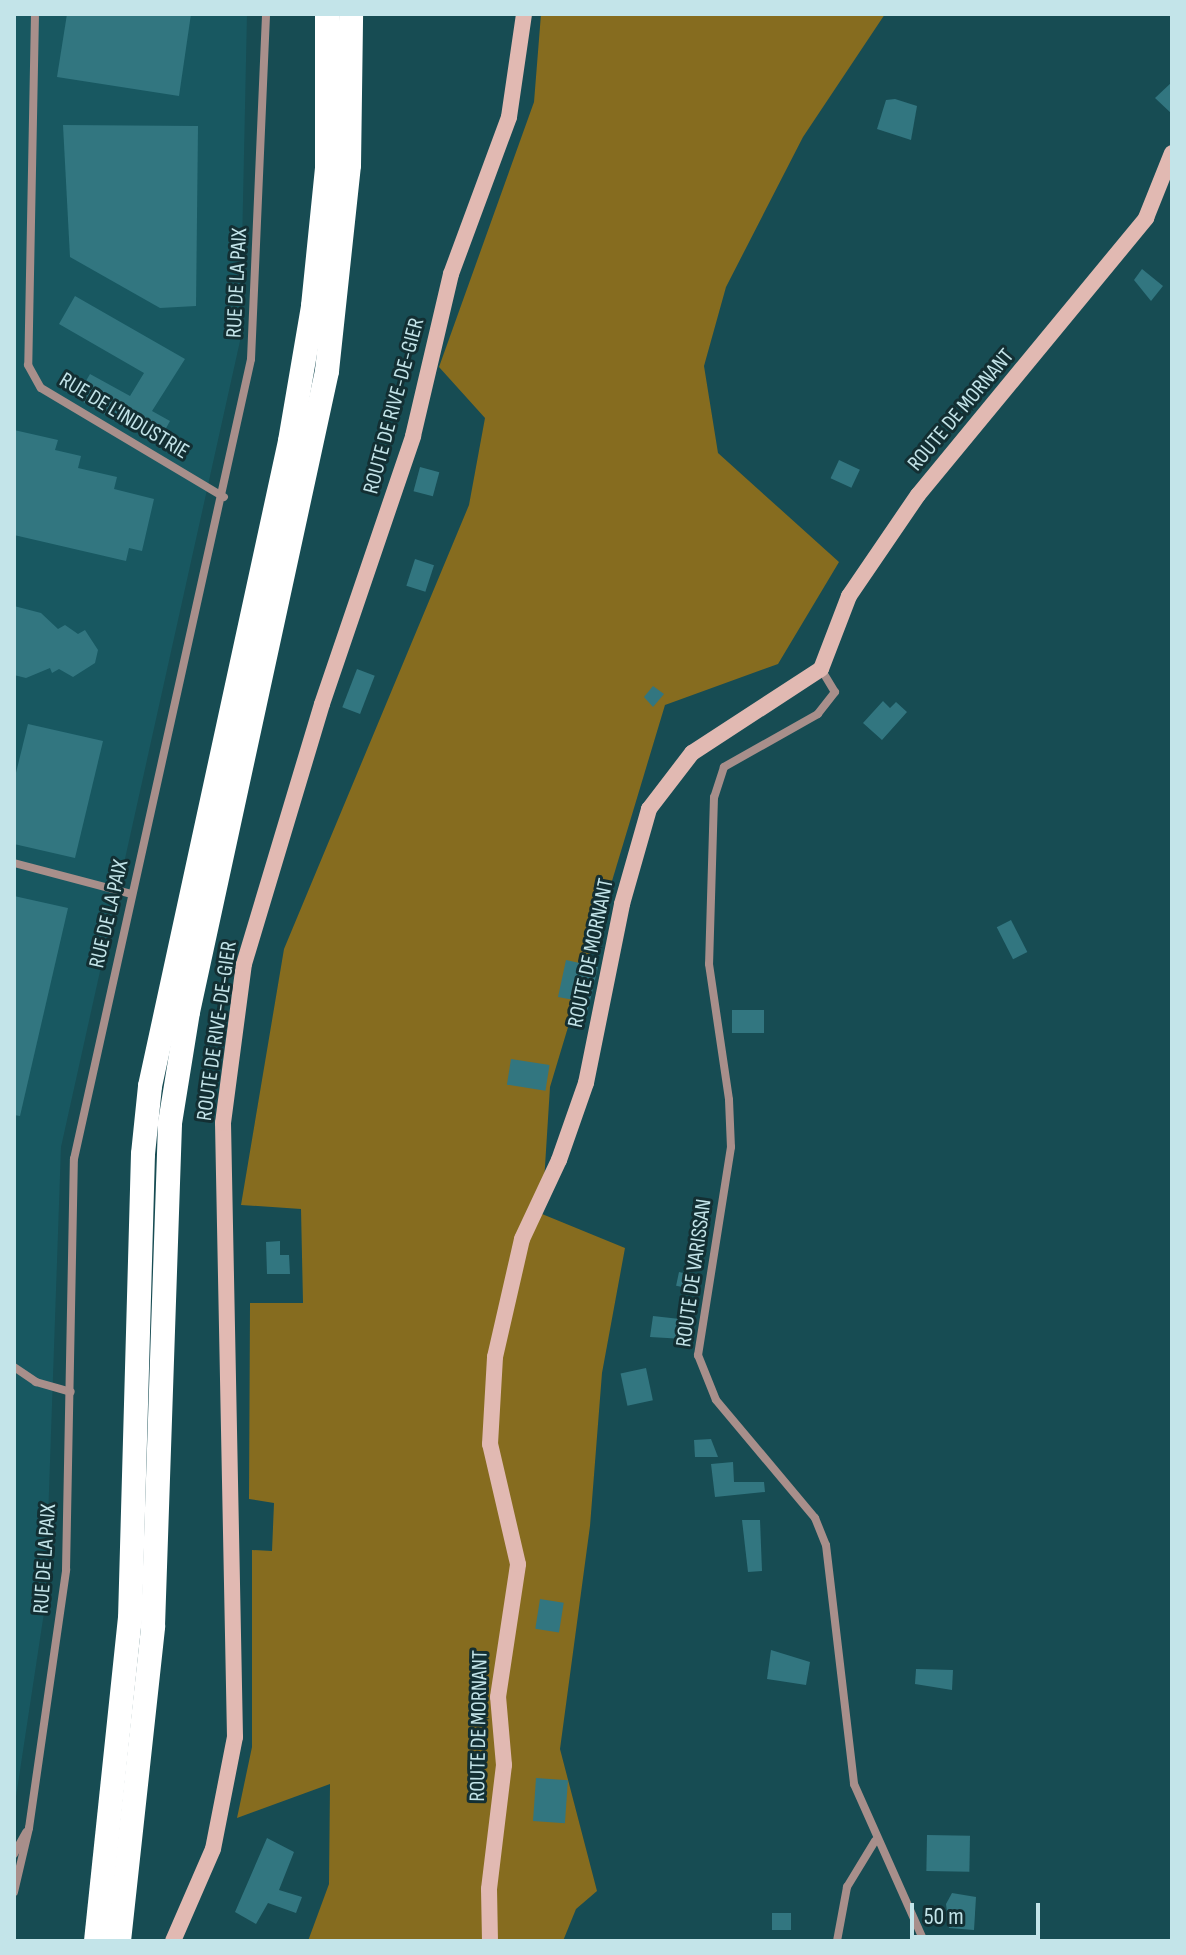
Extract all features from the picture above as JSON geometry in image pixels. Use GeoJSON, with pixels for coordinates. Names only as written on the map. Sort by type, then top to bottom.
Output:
{"type":"FeatureCollection","features":[{"type":"Feature","properties":{"kind":"highway"},"geometry":{"type":"LineString","coordinates":[[96,1941],[130,1619],[143,1154],[150,1086],[290,441],[313,306],[327,167],[327,14]]}},
{"type":"Feature","properties":{"kind":"highway"},"geometry":{"type":"LineString","coordinates":[[119,1941],[153,1626],[170,1123],[188,1012],[327,371],[349,165],[351,14]]}},
{"type":"Feature","properties":{"kind":"main road","name":"ROUTE DE RIVE-DE-GIER"},"geometry":{"type":"LineString","coordinates":[[173,1941],[213,1849],[235,1737],[223,1123],[244,964],[322,704],[413,436],[451,274],[509,117],[524,14]]}},
{"type":"Feature","properties":{"kind":"main road","name":"ROUTE DE MORNANT"},"geometry":{"type":"LineString","coordinates":[[490,1941],[489,1889],[504,1765],[498,1697],[518,1564],[490,1444],[505,1298],[522,1239],[559,1160],[586,1083],[622,904],[649,809],[692,753],[821,669],[849,596],[918,495],[1146,218],[1172,153]]}},
{"type":"Feature","properties":{"kind":"street","name":"RUE DE L'INDUSTRIE"},"geometry":{"type":"LineString","coordinates":[[35,14],[28,365],[41,388],[224,497]]}},
{"type":"Feature","properties":{"kind":"street","name":"RUE DE LA PAIX"},"geometry":{"type":"LineString","coordinates":[[14,1892],[29,1828],[66,1570],[74,1159],[131,894],[224,497],[251,359],[266,14]]}},
{"type":"Feature","properties":{"kind":"street","name":"ROUTE DE VARISSAN"},"geometry":{"type":"LineString","coordinates":[[821,669],[835,692],[818,714],[724,767],[714,797],[709,964],[729,1100],[731,1147],[698,1355],[716,1400],[815,1518],[826,1545],[854,1784],[875,1841],[924,1941]]}},
{"type":"Feature","properties":{"kind":"street"},"geometry":{"type":"LineString","coordinates":[[14,863],[131,894]]}},
{"type":"Feature","properties":{"kind":"street"},"geometry":{"type":"LineString","coordinates":[[14,1367],[36,1382],[71,1392]]}},
{"type":"Feature","properties":{"kind":"street","name":"RUE DE LA PAIX"},"geometry":{"type":"LineString","coordinates":[[14,1854],[29,1828]]}},
{"type":"Feature","properties":{"kind":"street"},"geometry":{"type":"LineString","coordinates":[[837,1941],[847,1887],[875,1841]]}},
{"type":"Feature","properties":{"kind":"shaded area"},"geometry":{"type":"Polygon","coordinates":[[[14,14],[247,14],[240,341],[61,1147],[45,1606],[14,1810],[14,14]]]}},
{"type":"Feature","properties":{"kind":"shaded area"},"geometry":{"type":"Polygon","coordinates":[[[541,14],[885,14],[803,137],[726,287],[704,366],[718,453],[839,562],[778,664],[665,705],[550,1087],[542,1214],[625,1248],[602,1373],[590,1526],[560,1749],[597,1891],[576,1909],[563,1941],[308,1941],[329,1884],[330,1784],[237,1818],[252,1747],[252,1550],[272,1551],[274,1503],[249,1499],[250,1303],[303,1303],[301,1209],[241,1205],[284,949],[469,505],[485,418],[439,367],[534,102],[541,14]]]}},
{"type":"Feature","properties":{"kind":"building"},"geometry":{"type":"Polygon","coordinates":[[[67,14],[191,14],[179,96],[57,77],[67,14]]]}},
{"type":"Feature","properties":{"kind":"building"},"geometry":{"type":"Polygon","coordinates":[[[1172,82],[1172,114],[1155,98],[1172,82]]]}},
{"type":"Feature","properties":{"kind":"building"},"geometry":{"type":"Polygon","coordinates":[[[895,99],[917,106],[911,140],[877,129],[886,100],[895,99]]]}},
{"type":"Feature","properties":{"kind":"building"},"geometry":{"type":"Polygon","coordinates":[[[63,125],[198,126],[196,306],[160,308],[70,257],[63,125]]]}},
{"type":"Feature","properties":{"kind":"building"},"geometry":{"type":"Polygon","coordinates":[[[1142,269],[1163,286],[1151,301],[1134,280],[1142,269]]]}},
{"type":"Feature","properties":{"kind":"building"},"geometry":{"type":"Polygon","coordinates":[[[75,296],[185,359],[152,411],[170,421],[158,443],[76,398],[90,374],[130,396],[144,373],[59,324],[75,296]]]}},
{"type":"Feature","properties":{"kind":"building"},"geometry":{"type":"Polygon","coordinates":[[[14,430],[58,440],[55,450],[81,456],[78,468],[117,477],[114,489],[154,499],[142,551],[129,548],[126,561],[14,535],[14,430]]]}},
{"type":"Feature","properties":{"kind":"building"},"geometry":{"type":"Polygon","coordinates":[[[839,460],[860,470],[851,488],[831,478],[839,460]]]}},
{"type":"Feature","properties":{"kind":"building"},"geometry":{"type":"Polygon","coordinates":[[[420,467],[439,472],[433,496],[414,491],[420,467]]]}},
{"type":"Feature","properties":{"kind":"building"},"geometry":{"type":"Polygon","coordinates":[[[415,559],[434,565],[425,592],[406,586],[415,559]]]}},
{"type":"Feature","properties":{"kind":"building"},"geometry":{"type":"Polygon","coordinates":[[[14,606],[41,613],[58,629],[65,625],[78,634],[85,630],[98,650],[95,663],[73,677],[59,669],[52,673],[50,668],[26,678],[14,675],[14,606]]]}},
{"type":"Feature","properties":{"kind":"building"},"geometry":{"type":"Polygon","coordinates":[[[357,669],[375,676],[360,714],[342,707],[357,669]]]}},
{"type":"Feature","properties":{"kind":"building"},"geometry":{"type":"Polygon","coordinates":[[[653,686],[664,694],[653,707],[644,697],[653,686]]]}},
{"type":"Feature","properties":{"kind":"building"},"geometry":{"type":"Polygon","coordinates":[[[883,701],[890,708],[896,702],[907,712],[882,740],[863,723],[883,701]]]}},
{"type":"Feature","properties":{"kind":"building"},"geometry":{"type":"Polygon","coordinates":[[[28,724],[103,741],[75,858],[14,844],[14,781],[28,724]]]}},
{"type":"Feature","properties":{"kind":"building"},"geometry":{"type":"Polygon","coordinates":[[[14,896],[68,908],[20,1116],[14,1115],[14,896]]]}},
{"type":"Feature","properties":{"kind":"building"},"geometry":{"type":"Polygon","coordinates":[[[1011,920],[1027,952],[1013,959],[997,927],[1011,920]]]}},
{"type":"Feature","properties":{"kind":"building"},"geometry":{"type":"Polygon","coordinates":[[[566,960],[598,967],[585,1022],[570,1018],[574,1000],[558,997],[566,960]]]}},
{"type":"Feature","properties":{"kind":"building"},"geometry":{"type":"Polygon","coordinates":[[[732,1010],[764,1010],[764,1033],[732,1033],[732,1010]]]}},
{"type":"Feature","properties":{"kind":"building"},"geometry":{"type":"Polygon","coordinates":[[[511,1059],[550,1065],[545,1091],[507,1085],[511,1059]]]}},
{"type":"Feature","properties":{"kind":"building"},"geometry":{"type":"Polygon","coordinates":[[[280,1241],[280,1255],[289,1255],[290,1274],[267,1274],[266,1242],[280,1241]]]}},
{"type":"Feature","properties":{"kind":"building"},"geometry":{"type":"Polygon","coordinates":[[[679,1272],[693,1275],[690,1289],[676,1286],[679,1272]]]}},
{"type":"Feature","properties":{"kind":"building"},"geometry":{"type":"Polygon","coordinates":[[[653,1316],[689,1320],[684,1339],[650,1337],[653,1316]]]}},
{"type":"Feature","properties":{"kind":"building"},"geometry":{"type":"Polygon","coordinates":[[[646,1368],[653,1400],[627,1406],[621,1373],[646,1368]]]}},
{"type":"Feature","properties":{"kind":"building"},"geometry":{"type":"Polygon","coordinates":[[[711,1439],[718,1457],[695,1457],[694,1440],[711,1439]]]}},
{"type":"Feature","properties":{"kind":"building"},"geometry":{"type":"Polygon","coordinates":[[[733,1462],[734,1482],[764,1482],[765,1492],[715,1497],[711,1464],[733,1462]]]}},
{"type":"Feature","properties":{"kind":"building"},"geometry":{"type":"Polygon","coordinates":[[[742,1520],[760,1520],[762,1571],[748,1572],[742,1520]]]}},
{"type":"Feature","properties":{"kind":"building"},"geometry":{"type":"Polygon","coordinates":[[[540,1599],[564,1603],[559,1632],[535,1629],[540,1599]]]}},
{"type":"Feature","properties":{"kind":"building"},"geometry":{"type":"Polygon","coordinates":[[[771,1650],[810,1662],[806,1685],[767,1679],[771,1650]]]}},
{"type":"Feature","properties":{"kind":"building"},"geometry":{"type":"Polygon","coordinates":[[[916,1669],[953,1670],[952,1690],[915,1684],[916,1669]]]}},
{"type":"Feature","properties":{"kind":"building"},"geometry":{"type":"Polygon","coordinates":[[[536,1778],[568,1780],[565,1823],[533,1821],[536,1778]]]}},
{"type":"Feature","properties":{"kind":"building"},"geometry":{"type":"Polygon","coordinates":[[[927,1835],[970,1836],[969,1872],[926,1871],[927,1835]]]}},
{"type":"Feature","properties":{"kind":"building"},"geometry":{"type":"Polygon","coordinates":[[[267,1838],[294,1852],[279,1890],[302,1897],[296,1913],[268,1903],[256,1924],[235,1912],[267,1838]]]}},
{"type":"Feature","properties":{"kind":"building"},"geometry":{"type":"Polygon","coordinates":[[[952,1893],[976,1897],[974,1930],[949,1928],[946,1904],[952,1893]]]}},
{"type":"Feature","properties":{"kind":"building"},"geometry":{"type":"Polygon","coordinates":[[[772,1913],[791,1913],[791,1930],[772,1930],[772,1913]]]}}]}
